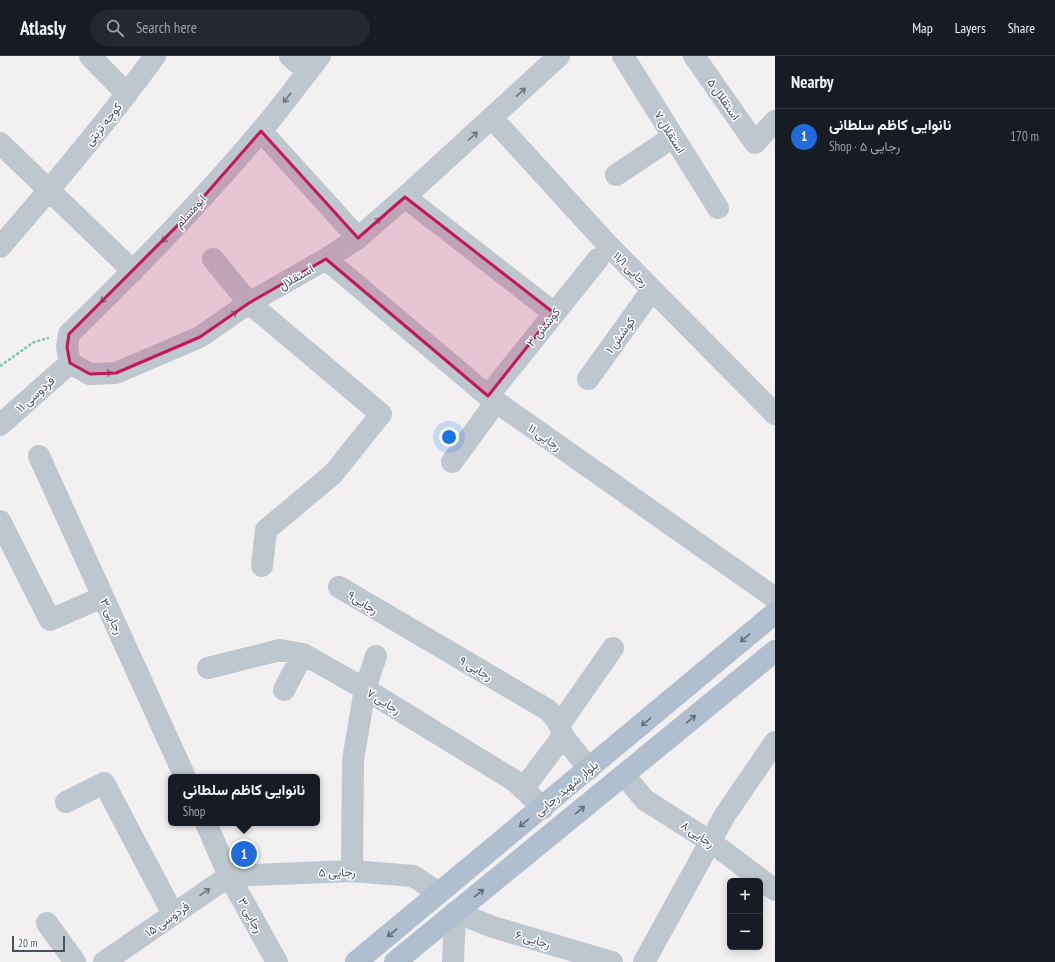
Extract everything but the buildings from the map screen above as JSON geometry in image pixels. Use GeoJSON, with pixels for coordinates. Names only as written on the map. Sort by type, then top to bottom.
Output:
{"type":"FeatureCollection","features":[{"type":"Feature","properties":{"kind":"main road","name":"بلوار شهید رجایی"},"geometry":{"type":"LineString","coordinates":[[356,962],[543,808],[775,613]]}},
{"type":"Feature","properties":{"kind":"main road"},"geometry":{"type":"LineString","coordinates":[[395,962],[775,651]]}},
{"type":"Feature","properties":{"kind":"main road"},"geometry":{"type":"LineString","coordinates":[[417,912],[433,931]]}},
{"type":"Feature","properties":{"kind":"street"},"geometry":{"type":"LineString","coordinates":[[90,56],[127,94]]}},
{"type":"Feature","properties":{"kind":"street","name":"کوچه تربتی"},"geometry":{"type":"LineString","coordinates":[[0,247],[127,94],[155,56]]}},
{"type":"Feature","properties":{"kind":"street"},"geometry":{"type":"LineString","coordinates":[[290,56],[314,64]]}},
{"type":"Feature","properties":{"kind":"street","name":"استقلال"},"geometry":{"type":"LineString","coordinates":[[70,363],[90,374],[116,372],[200,337],[250,303],[326,259],[358,238],[559,56]]}},
{"type":"Feature","properties":{"kind":"street","name":"استقلال ۷"},"geometry":{"type":"LineString","coordinates":[[623,56],[718,208]]}},
{"type":"Feature","properties":{"kind":"street","name":"استقلال ۵"},"geometry":{"type":"LineString","coordinates":[[694,56],[755,142],[775,121]]}},
{"type":"Feature","properties":{"kind":"street","name":"ابومسلم"},"geometry":{"type":"LineString","coordinates":[[69,334],[134,271],[184,219],[261,131],[314,64]]}},
{"type":"Feature","properties":{"kind":"street","name":"رجایی ۱۱/۱"},"geometry":{"type":"LineString","coordinates":[[492,118],[609,246],[775,414]]}},
{"type":"Feature","properties":{"kind":"street"},"geometry":{"type":"LineString","coordinates":[[261,131],[358,238]]}},
{"type":"Feature","properties":{"kind":"street"},"geometry":{"type":"LineString","coordinates":[[616,174],[674,137]]}},
{"type":"Feature","properties":{"kind":"street"},"geometry":{"type":"LineString","coordinates":[[0,143],[48,191],[134,271]]}},
{"type":"Feature","properties":{"kind":"street"},"geometry":{"type":"LineString","coordinates":[[405,197],[554,313]]}},
{"type":"Feature","properties":{"kind":"street"},"geometry":{"type":"LineString","coordinates":[[213,259],[250,303],[381,414],[333,474],[266,530],[262,566]]}},
{"type":"Feature","properties":{"kind":"street","name":"رجایی ۱۱"},"geometry":{"type":"LineString","coordinates":[[326,259],[492,399],[775,598]]}},
{"type":"Feature","properties":{"kind":"street","name":"کوشش ۳"},"geometry":{"type":"LineString","coordinates":[[452,462],[492,399],[554,313],[598,259]]}},
{"type":"Feature","properties":{"kind":"street","name":"کوشش ۱"},"geometry":{"type":"LineString","coordinates":[[588,380],[652,290]]}},
{"type":"Feature","properties":{"kind":"street"},"geometry":{"type":"LineString","coordinates":[[69,334],[67,347],[70,363]]}},
{"type":"Feature","properties":{"kind":"street","name":"فردوسی ۱۱"},"geometry":{"type":"LineString","coordinates":[[0,425],[70,363]]}},
{"type":"Feature","properties":{"kind":"street","name":"رجایی ۳"},"geometry":{"type":"LineString","coordinates":[[39,456],[184,774]]}},
{"type":"Feature","properties":{"kind":"street"},"geometry":{"type":"LineString","coordinates":[[0,521],[50,620],[103,598]]}},
{"type":"Feature","properties":{"kind":"street","name":"رجایی۹"},"geometry":{"type":"LineString","coordinates":[[339,587],[388,617]]}},
{"type":"Feature","properties":{"kind":"street","name":"رجایی ۹"},"geometry":{"type":"LineString","coordinates":[[388,617],[548,710],[561,730]]}},
{"type":"Feature","properties":{"kind":"street"},"geometry":{"type":"LineString","coordinates":[[523,789],[613,648]]}},
{"type":"Feature","properties":{"kind":"street","name":"رجایی ۷"},"geometry":{"type":"LineString","coordinates":[[208,668],[280,650],[303,654],[365,689],[515,781],[543,808]]}},
{"type":"Feature","properties":{"kind":"street"},"geometry":{"type":"LineString","coordinates":[[284,690],[303,654]]}},
{"type":"Feature","properties":{"kind":"street"},"geometry":{"type":"LineString","coordinates":[[352,871],[353,760],[365,689],[376,656]]}},
{"type":"Feature","properties":{"kind":"street"},"geometry":{"type":"LineString","coordinates":[[561,730],[589,769]]}},
{"type":"Feature","properties":{"kind":"street"},"geometry":{"type":"LineString","coordinates":[[644,962],[725,815],[775,742]]}},
{"type":"Feature","properties":{"kind":"street","name":"رجایی ۸"},"geometry":{"type":"LineString","coordinates":[[624,775],[645,800],[710,842],[775,890]]}},
{"type":"Feature","properties":{"kind":"street"},"geometry":{"type":"LineString","coordinates":[[66,802],[104,783],[174,914]]}},
{"type":"Feature","properties":{"kind":"street","name":"رجایی ۳"},"geometry":{"type":"LineString","coordinates":[[207,826],[229,876],[277,962]]}},
{"type":"Feature","properties":{"kind":"street","name":"رجایی ۵"},"geometry":{"type":"LineString","coordinates":[[229,876],[352,871],[413,876],[439,893]]}},
{"type":"Feature","properties":{"kind":"street","name":"فردوسی ۱۵"},"geometry":{"type":"LineString","coordinates":[[104,962],[229,876]]}},
{"type":"Feature","properties":{"kind":"street"},"geometry":{"type":"LineString","coordinates":[[453,962],[456,912]]}},
{"type":"Feature","properties":{"kind":"street","name":"رجایی ۶"},"geometry":{"type":"LineString","coordinates":[[456,912],[493,927],[612,962]]}},
{"type":"Feature","properties":{"kind":"street"},"geometry":{"type":"LineString","coordinates":[[47,923],[75,962]]}},
{"type":"Feature","properties":{"kind":"path"},"geometry":{"type":"LineString","coordinates":[[0,366],[34,342],[69,334]]}},
{"type":"Feature","properties":{"kind":"highlighted area"},"geometry":{"type":"Polygon","coordinates":[[[261,131],[358,238],[405,197],[554,313],[488,396],[326,259],[249,303],[200,337],[116,373],[90,374],[70,363],[67,347],[69,334],[184,219],[261,131]]]}},
{"type":"Feature","properties":{"kind":"place","name":"نانوایی کاظم سلطانی"},"geometry":{"type":"Point","coordinates":[244,854]}}]}
